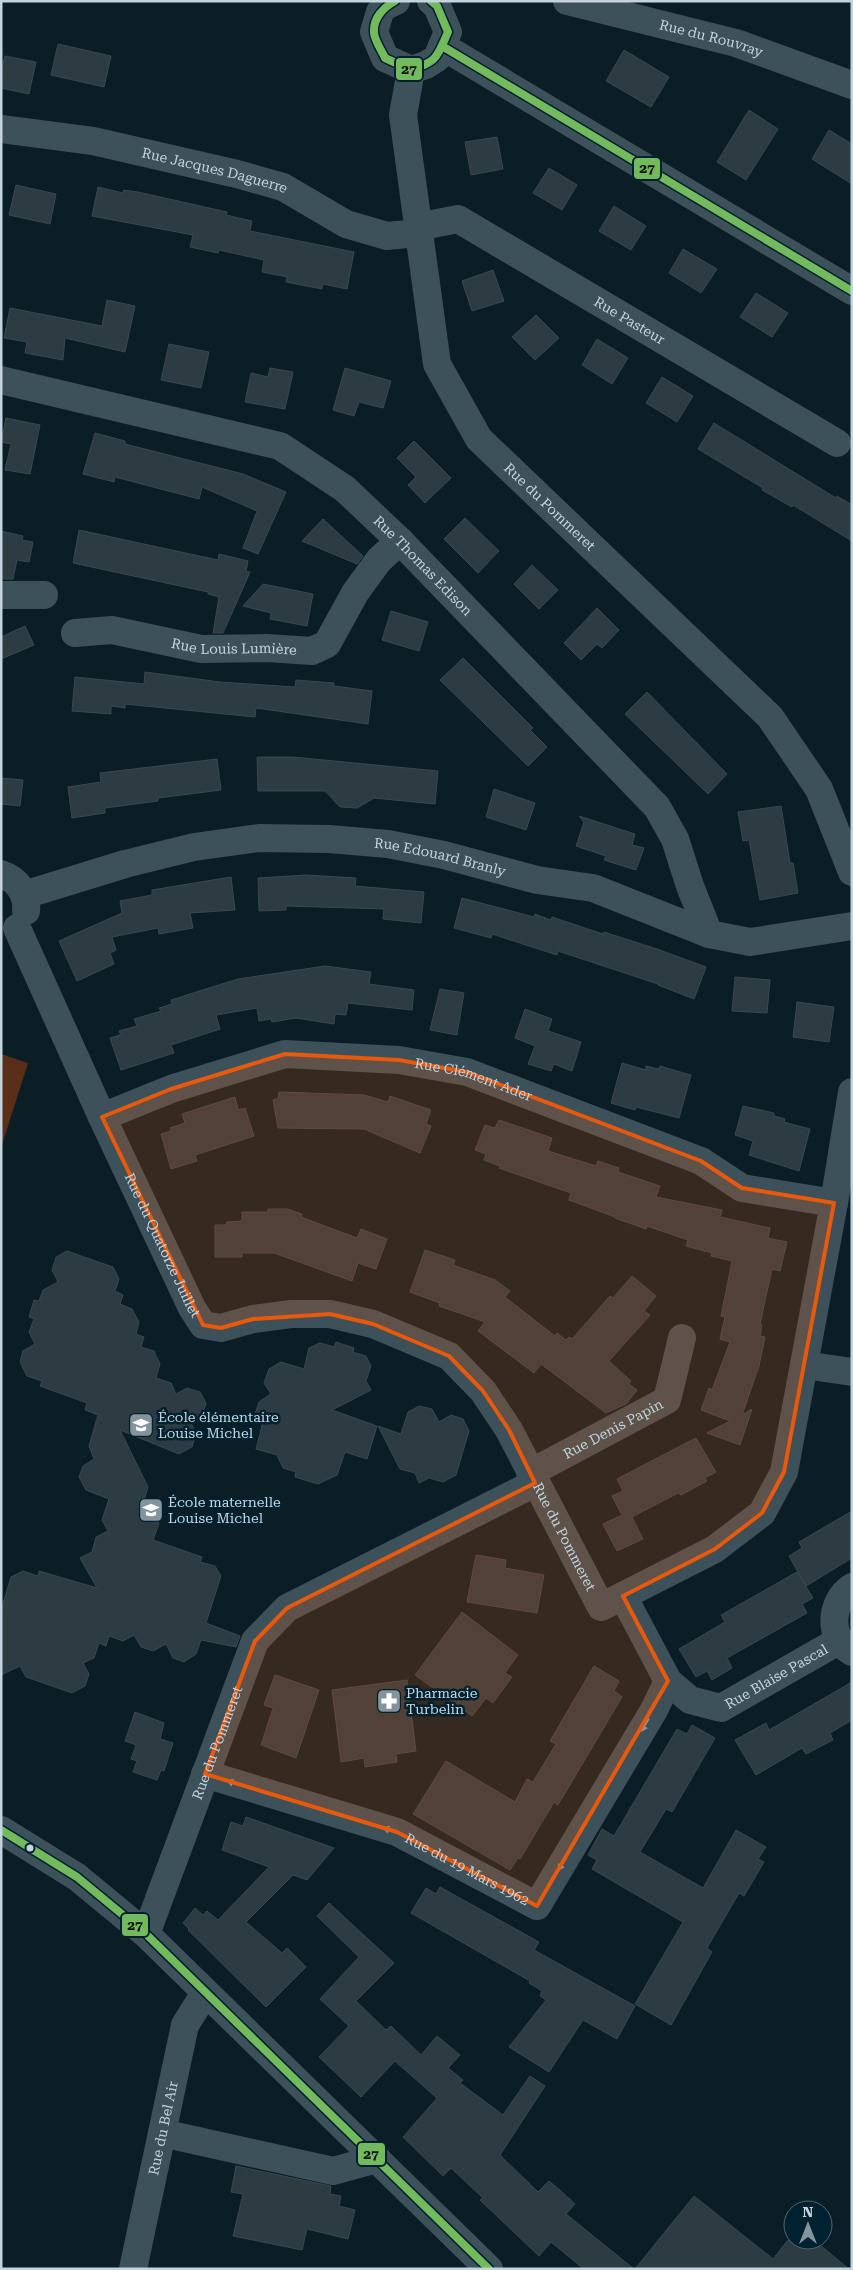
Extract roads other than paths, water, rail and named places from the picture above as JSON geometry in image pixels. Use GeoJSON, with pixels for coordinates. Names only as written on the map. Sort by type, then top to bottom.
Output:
{"type":"FeatureCollection","features":[{"type":"Feature","properties":{"kind":"street","name":"Rue du Rouvray"},"geometry":{"type":"LineString","coordinates":[[567,1],[736,43],[852,85]]}},
{"type":"Feature","properties":{"kind":"street"},"geometry":{"type":"LineString","coordinates":[[380,5],[374,32],[385,58],[411,70],[426,66],[437,58],[448,32],[438,3]]}},
{"type":"Feature","properties":{"kind":"street"},"geometry":{"type":"LineString","coordinates":[[442,46],[852,291]]}},
{"type":"Feature","properties":{"kind":"street","name":"Rue du Pommeret"},"geometry":{"type":"LineString","coordinates":[[411,70],[403,115],[417,230],[437,364],[479,439],[770,717],[819,789],[852,872]]}},
{"type":"Feature","properties":{"kind":"street","name":"Rue Jacques Daguerre"},"geometry":{"type":"LineString","coordinates":[[1,129],[93,141],[237,174],[283,187],[346,224],[387,236],[417,230]]}},
{"type":"Feature","properties":{"kind":"street","name":"Rue Pasteur"},"geometry":{"type":"LineString","coordinates":[[417,230],[458,219],[836,443]]}},
{"type":"Feature","properties":{"kind":"street","name":"Rue Thomas Edison"},"geometry":{"type":"LineString","coordinates":[[1,380],[280,446],[345,489],[400,541],[657,808],[675,839],[690,886],[709,934]]}},
{"type":"Feature","properties":{"kind":"street","name":"Rue Louis Lumière"},"geometry":{"type":"LineString","coordinates":[[75,632],[112,630],[201,649],[267,648],[312,651],[327,644],[355,593],[379,560],[400,541]]}},
{"type":"Feature","properties":{"kind":"street"},"geometry":{"type":"LineString","coordinates":[[1,595],[44,595]]}},
{"type":"Feature","properties":{"kind":"street","name":"Rue Edouard Branly"},"geometry":{"type":"LineString","coordinates":[[24,894],[124,864],[194,847],[259,838],[329,838],[388,844],[444,855],[537,880],[594,888],[709,934],[750,942],[852,926]]}},
{"type":"Feature","properties":{"kind":"street"},"geometry":{"type":"LineString","coordinates":[[1,874],[9,876],[17,882],[24,894],[26,905],[25,916],[9,931]]}},
{"type":"Feature","properties":{"kind":"street","name":"Rue du Quatorze Juillet"},"geometry":{"type":"LineString","coordinates":[[9,931],[102,1117],[192,1308],[203,1325],[221,1328],[262,1318],[290,1314],[330,1314],[373,1324],[449,1356],[484,1391],[509,1430],[533,1478]]}},
{"type":"Feature","properties":{"kind":"street","name":"Rue Clément Ader"},"geometry":{"type":"LineString","coordinates":[[102,1117],[171,1089],[285,1054],[398,1060],[467,1072],[701,1161],[742,1188],[841,1194]]}},
{"type":"Feature","properties":{"kind":"street","name":"Rue du Pommeret"},"geometry":{"type":"LineString","coordinates":[[146,1934],[255,1641],[287,1608],[533,1478],[601,1607],[715,1549],[762,1513],[784,1472],[804,1365],[841,1194],[852,1092]]}},
{"type":"Feature","properties":{"kind":"street","name":"Rue Denis Papin"},"geometry":{"type":"LineString","coordinates":[[533,1478],[667,1400],[682,1338]]}},
{"type":"Feature","properties":{"kind":"street"},"geometry":{"type":"LineString","coordinates":[[804,1365],[852,1372]]}},
{"type":"Feature","properties":{"kind":"street","name":"Rue Blaise Pascal"},"geometry":{"type":"LineString","coordinates":[[623,1596],[668,1681],[690,1700],[722,1708],[846,1646],[834,1628],[834,1614],[838,1602],[846,1591],[852,1587]]}},
{"type":"Feature","properties":{"kind":"street","name":"Rue du 19 Mars 1962"},"geometry":{"type":"LineString","coordinates":[[205,1774],[397,1832],[538,1906],[654,1710],[668,1681]]}},
{"type":"Feature","properties":{"kind":"street"},"geometry":{"type":"LineString","coordinates":[[1,1830],[77,1877],[146,1934],[489,2269]]}},
{"type":"Feature","properties":{"kind":"street","name":"Rue du Bel Air"},"geometry":{"type":"LineString","coordinates":[[133,2269],[185,2025],[205,1993]]}},
{"type":"Feature","properties":{"kind":"street"},"geometry":{"type":"LineString","coordinates":[[162,2133],[333,2171],[377,2159]]}},
{"type":"Feature","properties":{"kind":"place","name":"École élémentaire Louise Michel"},"geometry":{"type":"Point","coordinates":[141,1425]}},
{"type":"Feature","properties":{"kind":"place","name":"École maternelle Louise Michel"},"geometry":{"type":"Point","coordinates":[151,1510]}},
{"type":"Feature","properties":{"kind":"place","name":"Pharmacie Turbelin"},"geometry":{"type":"Point","coordinates":[389,1701]}}]}
